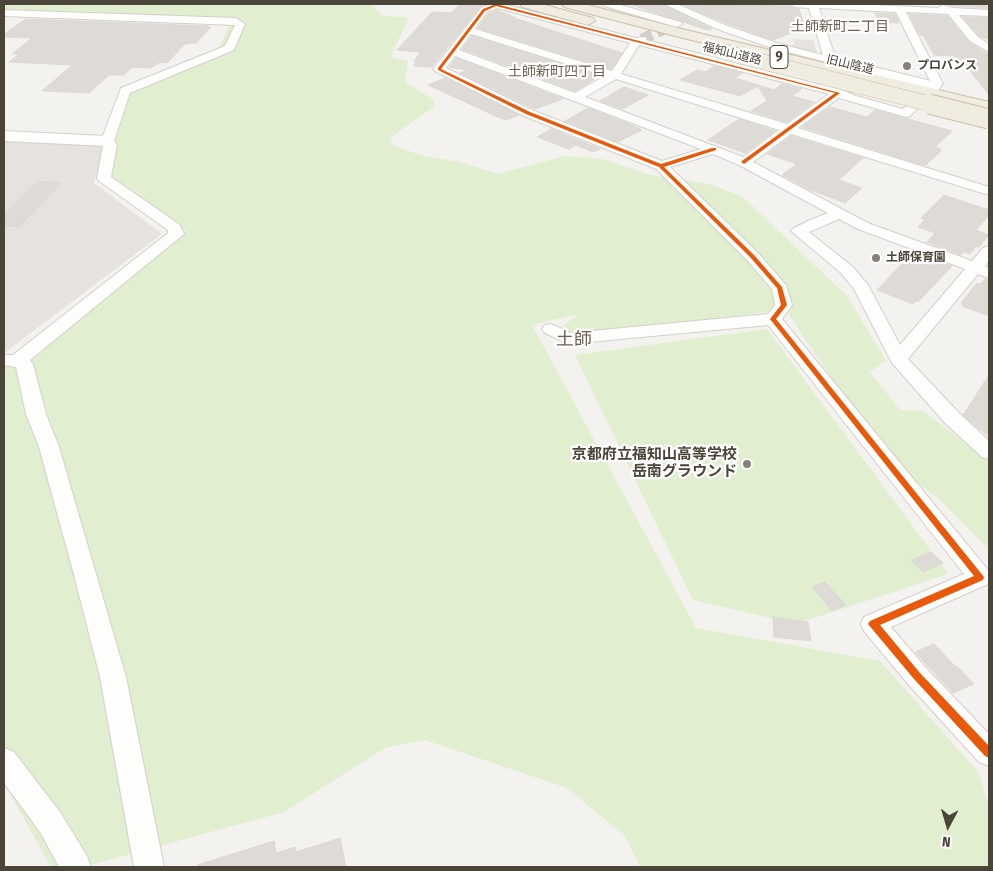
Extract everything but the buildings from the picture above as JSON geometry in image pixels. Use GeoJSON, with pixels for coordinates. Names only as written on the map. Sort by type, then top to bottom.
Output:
{"type":"FeatureCollection","features":[{"type":"Feature","properties":{"kind":"highway","name":"9"},"geometry":{"type":"LineString","coordinates":[[527,4],[642,36],[914,105]]}},
{"type":"Feature","properties":{"kind":"highway","name":"福知山道路"},"geometry":{"type":"LineString","coordinates":[[534,4],[989,113]]}},
{"type":"Feature","properties":{"kind":"highway","name":"福知山道路"},"geometry":{"type":"LineString","coordinates":[[556,4],[989,119]]}},
{"type":"Feature","properties":{"kind":"highway","name":"9"},"geometry":{"type":"LineString","coordinates":[[570,4],[684,34],[932,90],[989,107]]}},
{"type":"Feature","properties":{"kind":"street"},"geometry":{"type":"LineString","coordinates":[[607,4],[676,24],[689,8]]}},
{"type":"Feature","properties":{"kind":"street","name":"旧山陰道"},"geometry":{"type":"LineString","coordinates":[[669,4],[689,8],[776,46],[932,90]]}},
{"type":"Feature","properties":{"kind":"street"},"geometry":{"type":"LineString","coordinates":[[795,4],[989,13]]}},
{"type":"Feature","properties":{"kind":"street"},"geometry":{"type":"LineString","coordinates":[[813,4],[830,60]]}},
{"type":"Feature","properties":{"kind":"street"},"geometry":{"type":"LineString","coordinates":[[935,4],[951,11],[974,39],[989,49]]}},
{"type":"Feature","properties":{"kind":"street"},"geometry":{"type":"LineString","coordinates":[[551,329],[568,339],[773,319],[784,304],[780,288],[752,256],[660,166],[528,113],[440,69],[484,10],[496,6],[639,40],[906,113],[937,84],[900,9]]}},
{"type":"Feature","properties":{"kind":"street"},"geometry":{"type":"LineString","coordinates":[[4,13],[236,21],[240,24],[230,48],[124,91],[107,141],[110,145],[104,178],[175,228],[176,234],[10,360]]}},
{"type":"Feature","properties":{"kind":"street"},"geometry":{"type":"LineString","coordinates":[[468,30],[989,191]]}},
{"type":"Feature","properties":{"kind":"street"},"geometry":{"type":"LineString","coordinates":[[576,97],[615,75],[639,40]]}},
{"type":"Feature","properties":{"kind":"street"},"geometry":{"type":"LineString","coordinates":[[452,51],[714,149],[744,162],[863,226],[982,270]]}},
{"type":"Feature","properties":{"kind":"street"},"geometry":{"type":"LineString","coordinates":[[744,162],[838,93]]}},
{"type":"Feature","properties":{"kind":"street"},"geometry":{"type":"LineString","coordinates":[[914,105],[989,125]]}},
{"type":"Feature","properties":{"kind":"street"},"geometry":{"type":"LineString","coordinates":[[4,136],[107,141]]}},
{"type":"Feature","properties":{"kind":"street"},"geometry":{"type":"LineString","coordinates":[[660,166],[714,149]]}},
{"type":"Feature","properties":{"kind":"street"},"geometry":{"type":"LineString","coordinates":[[840,214],[799,231],[847,270],[862,288],[898,359],[952,418],[989,452]]}},
{"type":"Feature","properties":{"kind":"street"},"geometry":{"type":"LineString","coordinates":[[898,359],[982,270],[989,251]]}},
{"type":"Feature","properties":{"kind":"street"},"geometry":{"type":"LineString","coordinates":[[773,319],[980,577],[872,624],[917,676],[989,753]]}},
{"type":"Feature","properties":{"kind":"street"},"geometry":{"type":"LineString","coordinates":[[10,360],[24,364],[36,414],[49,447],[113,677],[148,867]]}},
{"type":"Feature","properties":{"kind":"street"},"geometry":{"type":"LineString","coordinates":[[4,761],[50,822],[76,867]]}},
{"type":"Feature","properties":{"kind":"shaded area"},"geometry":{"type":"Polygon","coordinates":[[[793,39],[813,40],[817,52],[813,54],[786,48],[795,44],[793,39]]]}},
{"type":"Feature","properties":{"kind":"shaded area"},"geometry":{"type":"Polygon","coordinates":[[[4,141],[105,146],[94,183],[162,234],[4,353],[4,141]]]}},
{"type":"Feature","properties":{"kind":"green space"},"geometry":{"type":"Polygon","coordinates":[[[4,4],[371,4],[381,15],[409,18],[390,57],[408,61],[405,82],[433,99],[435,106],[390,138],[394,146],[424,156],[460,162],[498,174],[565,156],[602,159],[651,175],[710,184],[743,197],[847,296],[886,360],[870,372],[900,410],[923,411],[989,461],[989,550],[938,498],[890,464],[785,309],[582,338],[563,326],[578,314],[532,325],[696,628],[880,661],[979,773],[989,808],[989,867],[640,867],[625,836],[567,788],[425,740],[385,748],[284,812],[83,867],[51,867],[4,783],[4,364],[17,366],[186,231],[106,175],[125,94],[219,49],[229,25],[4,13],[4,4]]]}},
{"type":"Feature","properties":{"kind":"green space","name":"京都府立福知山高等学校 岳南グラウンド"},"geometry":{"type":"Polygon","coordinates":[[[767,329],[948,574],[796,624],[693,600],[575,355],[767,329]]]}},
{"type":"Feature","properties":{"kind":"tunnel"},"geometry":{"type":"LineString","coordinates":[[642,39],[674,25]]}},
{"type":"Feature","properties":{"kind":"cycle path"},"geometry":{"type":"LineString","coordinates":[[661,166],[528,113],[439,69],[484,10],[496,5],[838,93],[744,162]]}},
{"type":"Feature","properties":{"kind":"cycle path"},"geometry":{"type":"LineString","coordinates":[[714,149],[661,166],[752,256],[780,288],[784,305],[773,319],[980,577],[873,624],[917,676],[989,753]]}},
{"type":"Feature","properties":{"kind":"place","name":"プロバンス"},"geometry":{"type":"Point","coordinates":[907,66]}},
{"type":"Feature","properties":{"kind":"place","name":"土師保育園"},"geometry":{"type":"Point","coordinates":[876,258]}},
{"type":"Feature","properties":{"kind":"place","name":"京都府立福知山高等学校 岳南グラウンド"},"geometry":{"type":"Point","coordinates":[747,464]}},
{"type":"Feature","properties":{"kind":"district","name":"土師新町二丁目"},"geometry":{"type":"Point","coordinates":[840,27]}},
{"type":"Feature","properties":{"kind":"district","name":"土師新町四丁目"},"geometry":{"type":"Point","coordinates":[557,72]}},
{"type":"Feature","properties":{"kind":"district","name":"土師"},"geometry":{"type":"Point","coordinates":[574,340]}}]}
